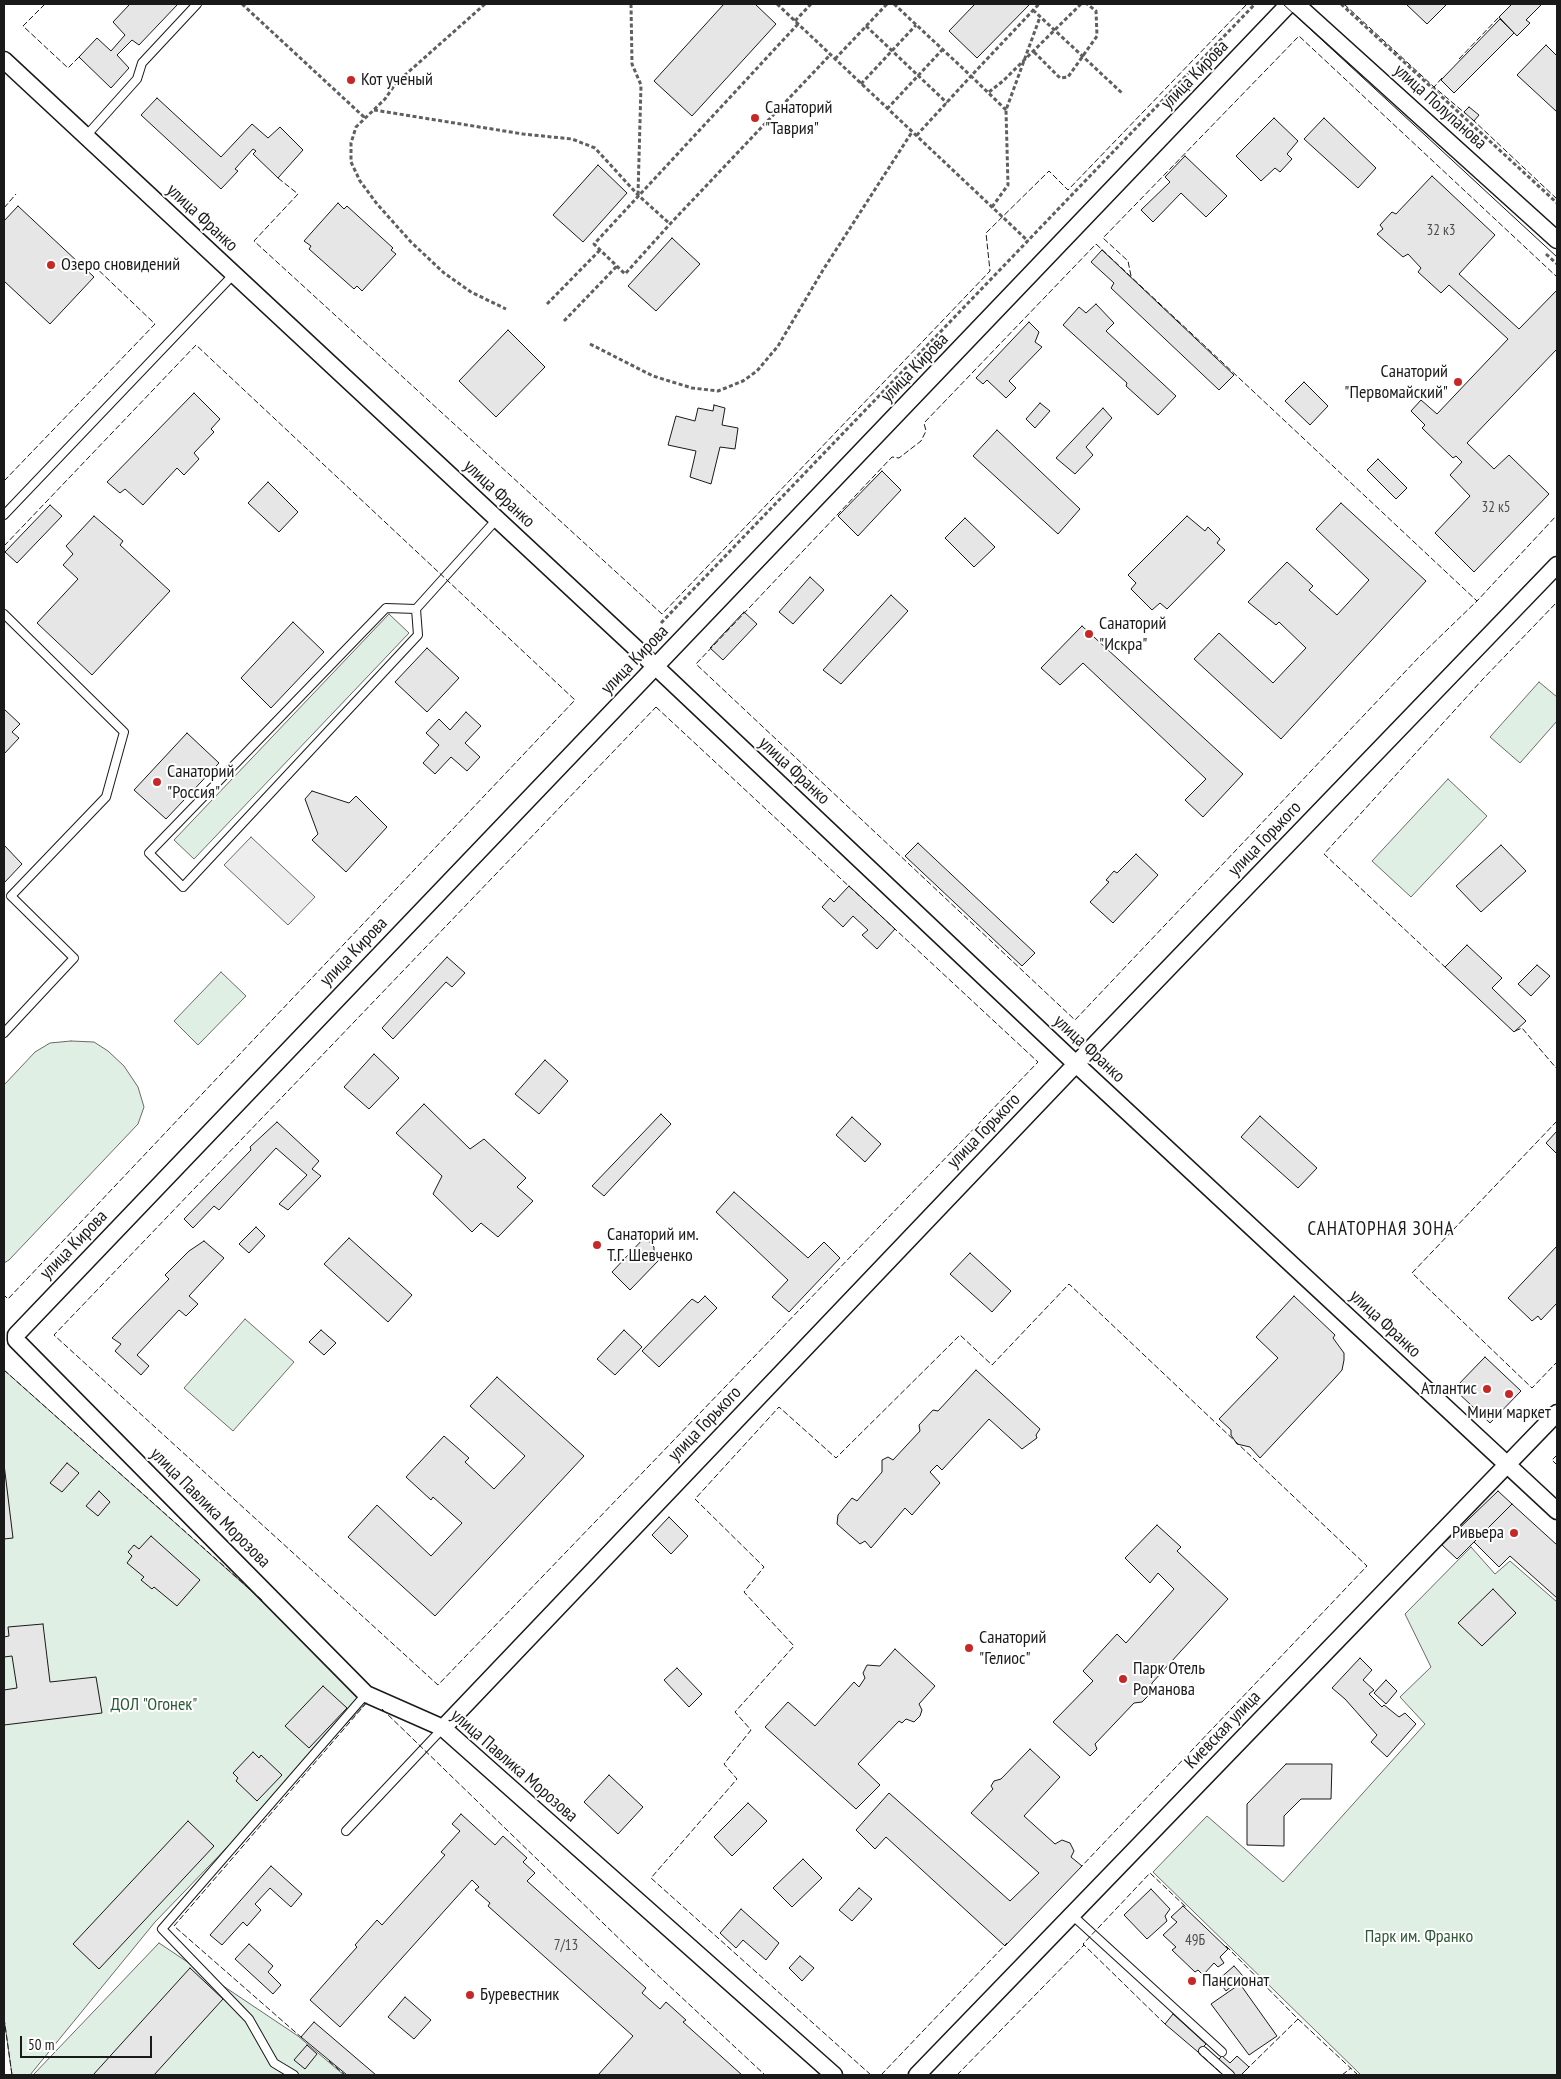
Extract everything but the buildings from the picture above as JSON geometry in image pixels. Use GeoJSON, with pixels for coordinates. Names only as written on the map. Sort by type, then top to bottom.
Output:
{"type":"FeatureCollection","features":[{"type":"Feature","properties":{"kind":"street","name":"улица Кирова"},"geometry":{"type":"LineString","coordinates":[[21,1344],[16,1340],[19,1331],[1289,4]]}},
{"type":"Feature","properties":{"kind":"street","name":"улица Полупанова"},"geometry":{"type":"LineString","coordinates":[[1296,4],[1557,240]]}},
{"type":"Feature","properties":{"kind":"street","name":"улица Франко"},"geometry":{"type":"LineString","coordinates":[[4,60],[656,667],[1076,1064],[1557,1511]]}},
{"type":"Feature","properties":{"kind":"street","name":"улица Горького"},"geometry":{"type":"LineString","coordinates":[[443,1728],[1076,1064],[1557,565]]}},
{"type":"Feature","properties":{"kind":"street","name":"улица Павлика Морозова"},"geometry":{"type":"LineString","coordinates":[[21,1344],[366,1694],[443,1728],[834,2075]]}},
{"type":"Feature","properties":{"kind":"street","name":"Киевская улица"},"geometry":{"type":"LineString","coordinates":[[918,2075],[1557,1413]]}},
{"type":"Feature","properties":{"kind":"lane"},"geometry":{"type":"LineString","coordinates":[[86,136],[137,79],[142,63],[197,4]]}},
{"type":"Feature","properties":{"kind":"lane"},"geometry":{"type":"LineString","coordinates":[[4,515],[234,274]]}},
{"type":"Feature","properties":{"kind":"lane"},"geometry":{"type":"LineString","coordinates":[[416,609],[386,608],[149,853],[183,887],[418,635],[416,609],[497,519]]}},
{"type":"Feature","properties":{"kind":"lane"},"geometry":{"type":"LineString","coordinates":[[4,614],[124,732],[106,797],[10,896],[74,958],[4,1033]]}},
{"type":"Feature","properties":{"kind":"lane"},"geometry":{"type":"LineString","coordinates":[[294,2075],[274,2063],[249,2019],[162,1929],[366,1694]]}},
{"type":"Feature","properties":{"kind":"lane"},"geometry":{"type":"LineString","coordinates":[[346,1831],[443,1728]]}},
{"type":"Feature","properties":{"kind":"lane"},"geometry":{"type":"LineString","coordinates":[[1072,1915],[1222,2052]]}},
{"type":"Feature","properties":{"kind":"lane"},"geometry":{"type":"LineString","coordinates":[[1203,2051],[1230,2075]]}},
{"type":"Feature","properties":{"kind":"path"},"geometry":{"type":"LineString","coordinates":[[242,4],[365,118]]}},
{"type":"Feature","properties":{"kind":"path"},"geometry":{"type":"LineString","coordinates":[[485,4],[396,83],[356,128],[351,143],[351,162],[360,181],[377,204],[411,242],[444,273],[471,292],[506,308]]}},
{"type":"Feature","properties":{"kind":"path"},"geometry":{"type":"LineString","coordinates":[[632,4],[632,64],[641,85],[638,195]]}},
{"type":"Feature","properties":{"kind":"path"},"geometry":{"type":"LineString","coordinates":[[777,4],[1028,241]]}},
{"type":"Feature","properties":{"kind":"path"},"geometry":{"type":"LineString","coordinates":[[811,4],[594,244],[625,274],[830,54]]}},
{"type":"Feature","properties":{"kind":"path"},"geometry":{"type":"LineString","coordinates":[[835,59],[887,4]]}},
{"type":"Feature","properties":{"kind":"path"},"geometry":{"type":"LineString","coordinates":[[894,4],[989,92],[989,96],[1006,110]]}},
{"type":"Feature","properties":{"kind":"path"},"geometry":{"type":"LineString","coordinates":[[916,136],[1039,4]]}},
{"type":"Feature","properties":{"kind":"path"},"geometry":{"type":"LineString","coordinates":[[989,92],[1034,52],[1081,4]]}},
{"type":"Feature","properties":{"kind":"path"},"geometry":{"type":"LineString","coordinates":[[1034,52],[1060,78],[1068,77],[1097,36],[1096,11],[1087,4]]}},
{"type":"Feature","properties":{"kind":"path"},"geometry":{"type":"LineString","coordinates":[[661,623],[1255,4]]}},
{"type":"Feature","properties":{"kind":"path"},"geometry":{"type":"LineString","coordinates":[[1341,4],[1557,204]]}},
{"type":"Feature","properties":{"kind":"path"},"geometry":{"type":"LineString","coordinates":[[1033,10],[1122,93]]}},
{"type":"Feature","properties":{"kind":"path"},"geometry":{"type":"LineString","coordinates":[[992,207],[1008,185],[1006,110],[1040,17]]}},
{"type":"Feature","properties":{"kind":"path"},"geometry":{"type":"LineString","coordinates":[[861,84],[916,25]]}},
{"type":"Feature","properties":{"kind":"path"},"geometry":{"type":"LineString","coordinates":[[866,26],[947,103]]}},
{"type":"Feature","properties":{"kind":"path"},"geometry":{"type":"LineString","coordinates":[[887,109],[942,50]]}},
{"type":"Feature","properties":{"kind":"path"},"geometry":{"type":"LineString","coordinates":[[374,110],[524,134],[572,139],[595,148],[638,195],[670,224]]}},
{"type":"Feature","properties":{"kind":"path"},"geometry":{"type":"LineString","coordinates":[[590,344],[653,376],[692,388],[718,391],[743,381],[757,371],[778,346],[912,132]]}},
{"type":"Feature","properties":{"kind":"path"},"geometry":{"type":"LineString","coordinates":[[547,304],[600,250]]}},
{"type":"Feature","properties":{"kind":"path"},"geometry":{"type":"LineString","coordinates":[[564,321],[617,266]]}},
{"type":"Feature","properties":{"kind":"green space"},"geometry":{"type":"Polygon","coordinates":[[[389,614],[409,633],[194,859],[174,840],[389,614]]]}},
{"type":"Feature","properties":{"kind":"green space"},"geometry":{"type":"Polygon","coordinates":[[[1539,682],[1557,697],[1557,721],[1520,763],[1490,737],[1539,682]]]}},
{"type":"Feature","properties":{"kind":"green space"},"geometry":{"type":"Polygon","coordinates":[[[1448,779],[1487,816],[1411,897],[1372,861],[1448,779]]]}},
{"type":"Feature","properties":{"kind":"green space"},"geometry":{"type":"Polygon","coordinates":[[[221,972],[246,996],[198,1045],[174,1021],[221,972]]]}},
{"type":"Feature","properties":{"kind":"green space"},"geometry":{"type":"Polygon","coordinates":[[[71,1041],[94,1042],[108,1051],[124,1066],[138,1087],[144,1107],[138,1124],[9,1260],[4,1263],[4,1085],[35,1052],[50,1043],[71,1041]]]}},
{"type":"Feature","properties":{"kind":"green space"},"geometry":{"type":"Polygon","coordinates":[[[245,1319],[294,1362],[233,1431],[184,1388],[245,1319]]]}},
{"type":"Feature","properties":{"kind":"green space","name":"ДОЛ \"Огонек\""},"geometry":{"type":"Polygon","coordinates":[[[4,1370],[371,1698],[155,1922],[30,2075],[12,2075],[4,2018],[4,1370]]]}},
{"type":"Feature","properties":{"kind":"green space","name":"Парк им. Франко"},"geometry":{"type":"Polygon","coordinates":[[[1471,1547],[1495,1574],[1510,1561],[1557,1602],[1557,2075],[1361,2075],[1153,1872],[1207,1816],[1283,1882],[1425,1724],[1400,1697],[1431,1667],[1405,1614],[1471,1547]]]}},
{"type":"Feature","properties":{"kind":"green space"},"geometry":{"type":"Polygon","coordinates":[[[159,1943],[298,2036],[344,2075],[33,2075],[159,1943]]]}},
{"type":"Feature","properties":{"kind":"shaded area"},"geometry":{"type":"Polygon","coordinates":[[[251,837],[315,897],[288,925],[224,865],[251,837]]]}},
{"type":"Feature","properties":{"kind":"tram line"},"geometry":{"type":"LineString","coordinates":[[1283,4],[1557,257]]}},
{"type":"Feature","properties":{"kind":"fence"},"geometry":{"type":"LineString","coordinates":[[45,4],[23,26],[68,68],[79,57]]}},
{"type":"Feature","properties":{"kind":"fence"},"geometry":{"type":"LineString","coordinates":[[278,178],[298,194],[254,241],[662,614],[990,271],[986,233],[1049,171],[1068,190],[1247,4]]}},
{"type":"Feature","properties":{"kind":"fence"},"geometry":{"type":"LineString","coordinates":[[1344,4],[1434,87]]}},
{"type":"Feature","properties":{"kind":"fence"},"geometry":{"type":"LineString","coordinates":[[1459,59],[1499,17]]}},
{"type":"Feature","properties":{"kind":"fence"},"geometry":{"type":"LineString","coordinates":[[1131,276],[1128,261],[1103,238],[1299,36],[1557,277]]}},
{"type":"Feature","properties":{"kind":"fence"},"geometry":{"type":"LineString","coordinates":[[1442,78],[1434,87],[1466,114]]}},
{"type":"Feature","properties":{"kind":"fence"},"geometry":{"type":"LineString","coordinates":[[1472,119],[1557,199]]}},
{"type":"Feature","properties":{"kind":"fence"},"geometry":{"type":"LineString","coordinates":[[4,208],[16,194]]}},
{"type":"Feature","properties":{"kind":"fence"},"geometry":{"type":"LineString","coordinates":[[1096,244],[1477,601],[1420,656],[1075,1020],[696,664],[892,457],[899,458],[921,441],[926,431],[924,423],[1096,244]]}},
{"type":"Feature","properties":{"kind":"fence"},"geometry":{"type":"LineString","coordinates":[[4,481],[155,324],[90,262]]}},
{"type":"Feature","properties":{"kind":"fence"},"geometry":{"type":"LineString","coordinates":[[4,546],[196,345],[575,700],[8,1299],[4,1295]]}},
{"type":"Feature","properties":{"kind":"fence"},"geometry":{"type":"LineString","coordinates":[[1475,599],[1477,601],[1557,515]]}},
{"type":"Feature","properties":{"kind":"fence"},"geometry":{"type":"LineString","coordinates":[[1446,968],[1324,854],[1483,679],[1557,602]]}},
{"type":"Feature","properties":{"kind":"fence"},"geometry":{"type":"LineString","coordinates":[[656,707],[1038,1062],[438,1685],[54,1335],[656,707]]}},
{"type":"Feature","properties":{"kind":"fence"},"geometry":{"type":"LineString","coordinates":[[1515,1031],[1522,1028],[1557,1069]]}},
{"type":"Feature","properties":{"kind":"fence"},"geometry":{"type":"LineString","coordinates":[[1557,1121],[1412,1273],[1532,1388],[1557,1362]]}},
{"type":"Feature","properties":{"kind":"fence"},"geometry":{"type":"LineString","coordinates":[[871,2075],[651,1878],[737,1779],[724,1764],[751,1730],[735,1712],[794,1646],[744,1592],[764,1567],[695,1499],[779,1407],[836,1458],[960,1335],[992,1365],[1069,1284],[1367,1566],[1080,1868]]}},
{"type":"Feature","properties":{"kind":"fence"},"geometry":{"type":"LineString","coordinates":[[4,1370],[263,1601]]}},
{"type":"Feature","properties":{"kind":"fence"},"geometry":{"type":"LineString","coordinates":[[1557,1455],[1552,1460],[1557,1465]]}},
{"type":"Feature","properties":{"kind":"fence"},"geometry":{"type":"LineString","coordinates":[[302,2038],[174,1926],[368,1701]]}},
{"type":"Feature","properties":{"kind":"fence"},"geometry":{"type":"LineString","coordinates":[[382,1709],[635,1954],[765,2075]]}},
{"type":"Feature","properties":{"kind":"fence"},"geometry":{"type":"LineString","coordinates":[[1165,2024],[1083,1944],[1150,1873],[1187,1908]]}},
{"type":"Feature","properties":{"kind":"fence"},"geometry":{"type":"LineString","coordinates":[[881,2075],[1007,1943]]}},
{"type":"Feature","properties":{"kind":"fence"},"geometry":{"type":"LineString","coordinates":[[957,2075],[1084,1945]]}},
{"type":"Feature","properties":{"kind":"fence"},"geometry":{"type":"LineString","coordinates":[[1226,1946],[1298,2019],[1249,2067]]}},
{"type":"Feature","properties":{"kind":"fence"},"geometry":{"type":"LineString","coordinates":[[4,2018],[12,2075]]}},
{"type":"Feature","properties":{"kind":"fence"},"geometry":{"type":"LineString","coordinates":[[1298,2019],[1358,2075]]}},
{"type":"Feature","properties":{"kind":"fence"},"geometry":{"type":"LineString","coordinates":[[1197,2051],[1223,2075]]}},
{"type":"Feature","properties":{"kind":"fence"},"geometry":{"type":"LineString","coordinates":[[329,2061],[345,2075]]}},
{"type":"Feature","properties":{"kind":"fence"},"geometry":{"type":"LineString","coordinates":[[1342,2075],[1351,2068]]}},
{"type":"Feature","properties":{"kind":"place","name":"Кот ученый"},"geometry":{"type":"Point","coordinates":[351,80]}},
{"type":"Feature","properties":{"kind":"place","name":"Санаторий \"Таврия\""},"geometry":{"type":"Point","coordinates":[755,118]}},
{"type":"Feature","properties":{"kind":"place","name":"Озеро сновидений"},"geometry":{"type":"Point","coordinates":[51,265]}},
{"type":"Feature","properties":{"kind":"place","name":"Санаторий \"Первомайский\""},"geometry":{"type":"Point","coordinates":[1458,382]}},
{"type":"Feature","properties":{"kind":"place","name":"Санаторий \"Искра\""},"geometry":{"type":"Point","coordinates":[1089,634]}},
{"type":"Feature","properties":{"kind":"place","name":"Санаторий \"Россия\""},"geometry":{"type":"Point","coordinates":[157,782]}},
{"type":"Feature","properties":{"kind":"place","name":"Санаторий им. Т.Г. Шевченко"},"geometry":{"type":"Point","coordinates":[597,1245]}},
{"type":"Feature","properties":{"kind":"place","name":"Атлантис"},"geometry":{"type":"Point","coordinates":[1487,1389]}},
{"type":"Feature","properties":{"kind":"place","name":"Мини маркет"},"geometry":{"type":"Point","coordinates":[1509,1394]}},
{"type":"Feature","properties":{"kind":"place","name":"Ривьера"},"geometry":{"type":"Point","coordinates":[1514,1533]}},
{"type":"Feature","properties":{"kind":"place","name":"Санаторий \"Гелиос\""},"geometry":{"type":"Point","coordinates":[969,1648]}},
{"type":"Feature","properties":{"kind":"place","name":"Парк Отель Романова"},"geometry":{"type":"Point","coordinates":[1123,1679]}},
{"type":"Feature","properties":{"kind":"place","name":"Пансионат"},"geometry":{"type":"Point","coordinates":[1192,1981]}},
{"type":"Feature","properties":{"kind":"place","name":"Буревестник"},"geometry":{"type":"Point","coordinates":[470,1995]}},
{"type":"Feature","properties":{"kind":"district","name":"САНАТОРНАЯ ЗОНА"},"geometry":{"type":"Point","coordinates":[1381,1230]}}]}
